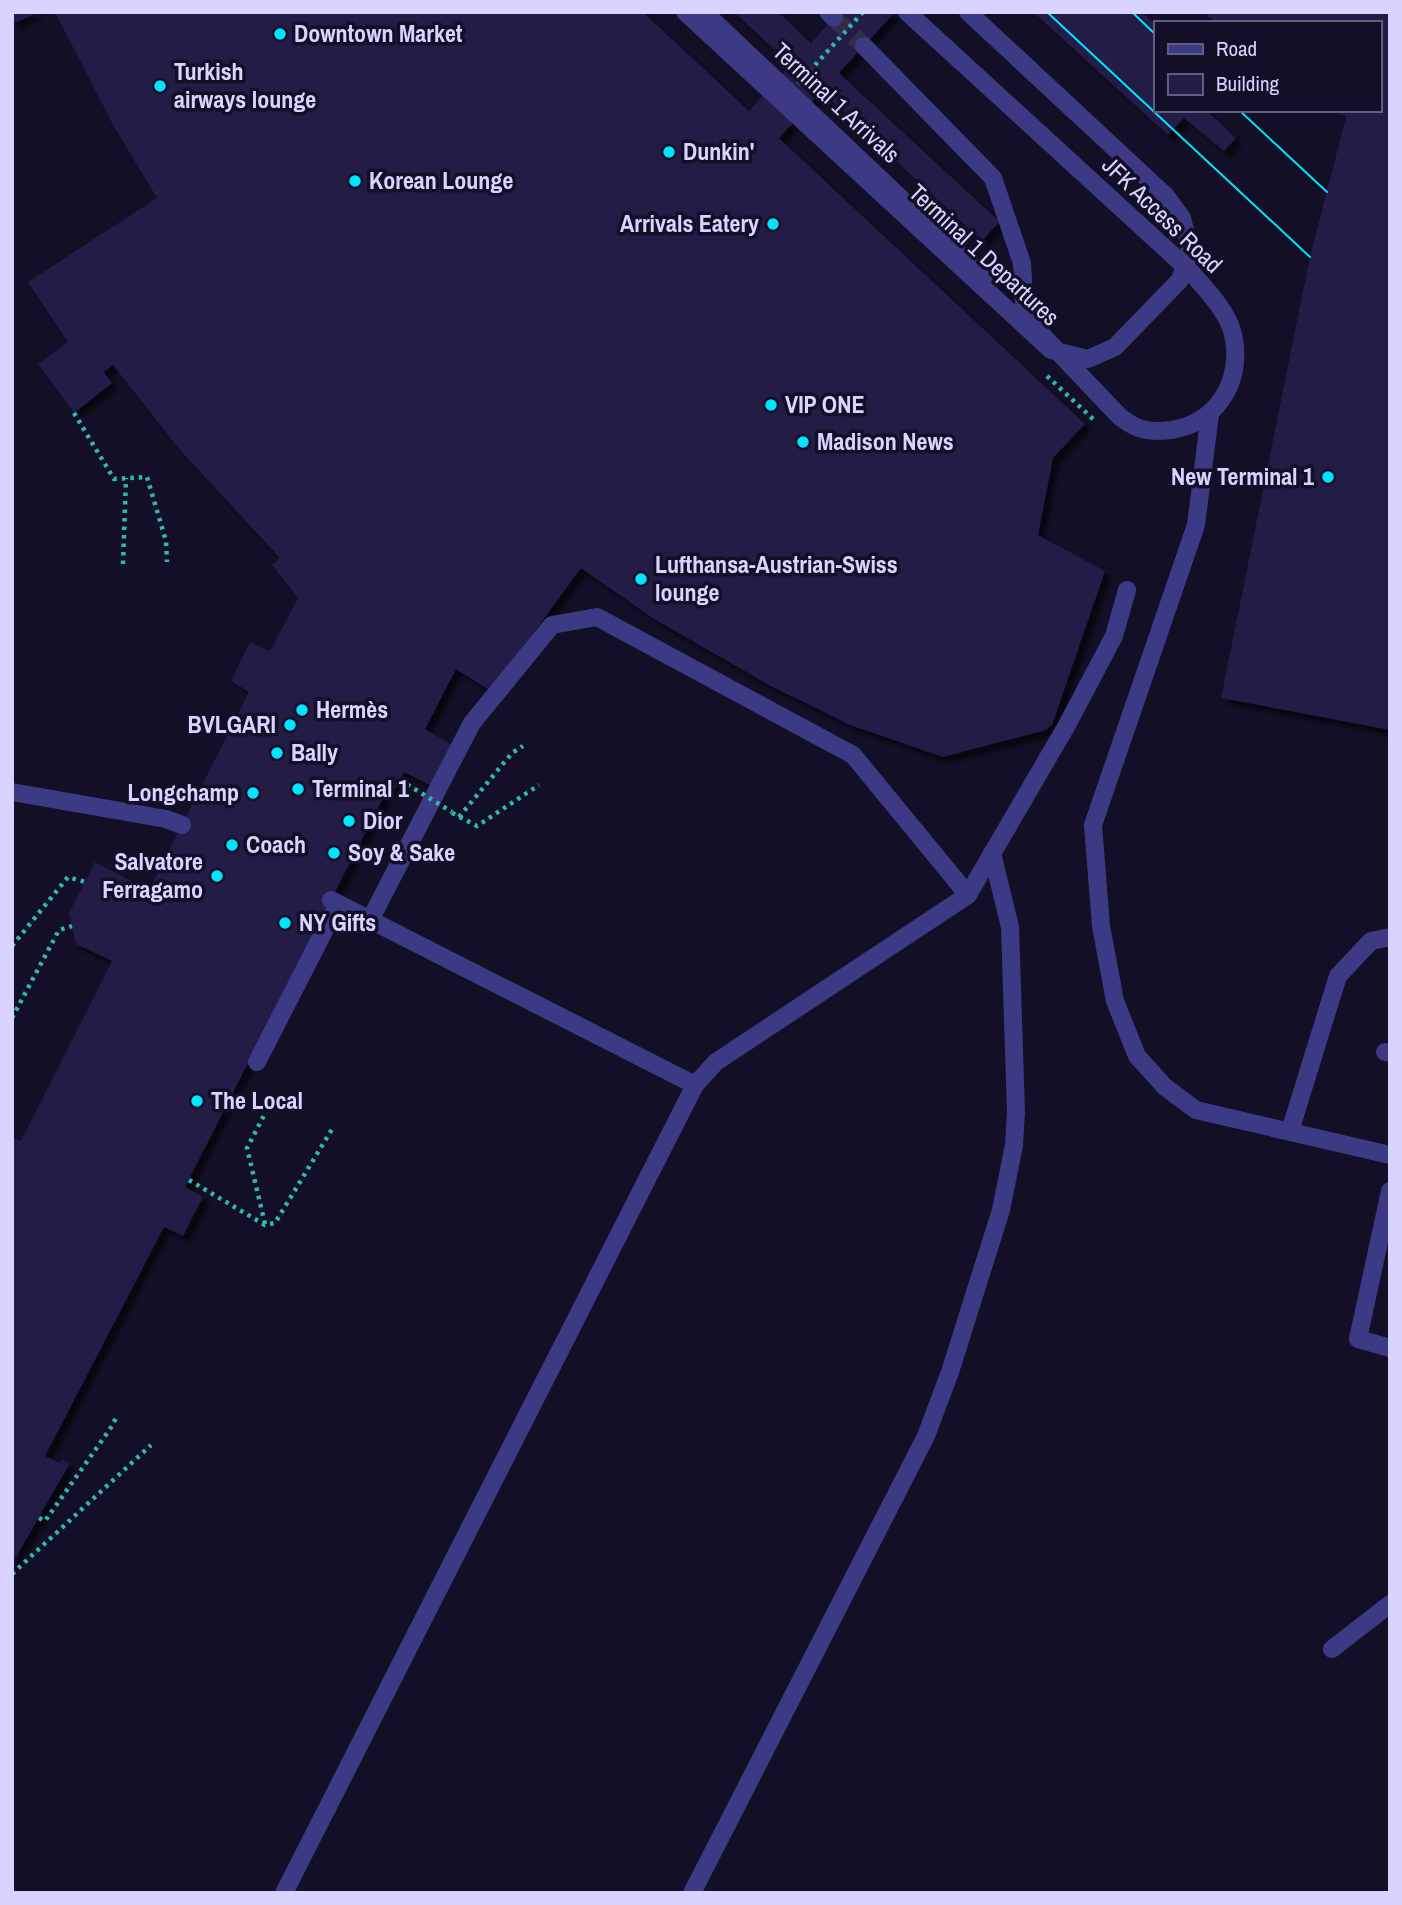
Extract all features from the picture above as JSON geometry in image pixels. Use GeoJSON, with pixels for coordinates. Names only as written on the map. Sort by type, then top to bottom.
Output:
{"type":"FeatureCollection","features":[{"type":"Feature","properties":{"kind":"street","name":"Terminal 1 Departures"},"geometry":{"type":"LineString","coordinates":[[685,12],[1051,350],[1087,359],[1115,347],[1180,280],[1190,250],[1182,218],[1166,196],[968,12]]}},
{"type":"Feature","properties":{"kind":"street","name":"Terminal 1 Arrivals"},"geometry":{"type":"LineString","coordinates":[[704,12],[1025,317]]}},
{"type":"Feature","properties":{"kind":"street","name":"JFK Access Road"},"geometry":{"type":"LineString","coordinates":[[907,12],[1191,272],[1222,310],[1234,338],[1232,382],[1225,397],[1210,414],[1198,422],[1160,431],[1137,428],[1120,417],[1025,317]]}},
{"type":"Feature","properties":{"kind":"street"},"geometry":{"type":"LineString","coordinates":[[864,46],[993,178],[1022,263],[1025,317]]}},
{"type":"Feature","properties":{"kind":"street"},"geometry":{"type":"LineString","coordinates":[[1210,414],[1196,525],[1093,825],[1101,926],[1115,1001],[1137,1056],[1164,1087],[1196,1110],[1390,1155]]}},
{"type":"Feature","properties":{"kind":"street"},"geometry":{"type":"LineString","coordinates":[[284,1893],[695,1085],[716,1062],[968,895],[1067,725],[1114,636],[1127,590]]}},
{"type":"Feature","properties":{"kind":"street"},"geometry":{"type":"LineString","coordinates":[[370,920],[472,723],[552,625],[597,617],[853,755],[968,895]]}},
{"type":"Feature","properties":{"kind":"street"},"geometry":{"type":"LineString","coordinates":[[12,792],[166,819],[181,825]]}},
{"type":"Feature","properties":{"kind":"street"},"geometry":{"type":"LineString","coordinates":[[692,1893],[921,1446],[950,1372],[1001,1210],[1012,1156],[1016,1112],[1010,927],[992,853]]}},
{"type":"Feature","properties":{"kind":"street"},"geometry":{"type":"LineString","coordinates":[[257,1062],[335,902],[695,1085]]}},
{"type":"Feature","properties":{"kind":"street"},"geometry":{"type":"LineString","coordinates":[[1290,1131],[1338,976],[1371,941],[1390,937]]}},
{"type":"Feature","properties":{"kind":"street"},"geometry":{"type":"LineString","coordinates":[[1390,1191],[1358,1339],[1390,1348]]}},
{"type":"Feature","properties":{"kind":"street"},"geometry":{"type":"LineString","coordinates":[[1332,1649],[1390,1604]]}},
{"type":"Feature","properties":{"kind":"path"},"geometry":{"type":"LineString","coordinates":[[789,92],[863,12]]}},
{"type":"Feature","properties":{"kind":"path"},"geometry":{"type":"LineString","coordinates":[[74,413],[114,479],[147,477],[166,541],[167,562]]}},
{"type":"Feature","properties":{"kind":"path"},"geometry":{"type":"LineString","coordinates":[[123,564],[126,478]]}},
{"type":"Feature","properties":{"kind":"path"},"geometry":{"type":"LineString","coordinates":[[459,817],[512,753],[523,746]]}},
{"type":"Feature","properties":{"kind":"path"},"geometry":{"type":"LineString","coordinates":[[400,780],[477,826],[539,785]]}},
{"type":"Feature","properties":{"kind":"path"},"geometry":{"type":"LineString","coordinates":[[12,946],[68,877],[85,882]]}},
{"type":"Feature","properties":{"kind":"path"},"geometry":{"type":"LineString","coordinates":[[12,1018],[59,930],[72,926]]}},
{"type":"Feature","properties":{"kind":"path"},"geometry":{"type":"LineString","coordinates":[[265,1225],[247,1148],[270,1104]]}},
{"type":"Feature","properties":{"kind":"path"},"geometry":{"type":"LineString","coordinates":[[189,1180],[265,1225],[275,1223],[334,1126]]}},
{"type":"Feature","properties":{"kind":"path"},"geometry":{"type":"LineString","coordinates":[[39,1518],[45,1521],[116,1418]]}},
{"type":"Feature","properties":{"kind":"path"},"geometry":{"type":"LineString","coordinates":[[12,1574],[151,1446]]}},
{"type":"Feature","properties":{"kind":"building"},"geometry":{"type":"Polygon","coordinates":[[[12,12],[39,12],[12,24],[12,12]]]}},
{"type":"Feature","properties":{"kind":"building","name":"Terminal 1"},"geometry":{"type":"Polygon","coordinates":[[[55,12],[643,12],[749,111],[791,65],[734,12],[778,12],[811,43],[839,12],[895,12],[839,73],[1000,222],[982,241],[822,92],[779,138],[1085,424],[1053,458],[1038,535],[1105,571],[1052,725],[1046,730],[943,757],[850,725],[769,685],[654,619],[581,568],[491,691],[456,669],[425,729],[454,746],[434,787],[404,772],[393,793],[387,790],[185,1187],[203,1197],[183,1236],[164,1227],[45,1456],[60,1463],[61,1459],[70,1463],[12,1564],[12,1137],[21,1141],[112,961],[76,944],[69,913],[95,862],[143,887],[138,896],[145,898],[249,692],[231,681],[250,642],[270,651],[298,598],[272,565],[280,558],[179,449],[113,365],[104,372],[112,383],[74,413],[38,364],[68,342],[28,282],[157,198],[113,125],[55,12]]]}},
{"type":"Feature","properties":{"kind":"building"},"geometry":{"type":"Polygon","coordinates":[[[1033,12],[1142,12],[1154,23],[1154,112],[1208,112],[1236,138],[1224,151],[1184,118],[1168,135],[1033,12]]]}},
{"type":"Feature","properties":{"kind":"building","name":"New Terminal 1"},"geometry":{"type":"Polygon","coordinates":[[[1203,12],[1390,12],[1390,730],[1221,698],[1310,257],[1346,117],[1339,112],[1381,112],[1381,21],[1214,21],[1203,12]]]}},
{"type":"Feature","properties":{"kind":"tunnel"},"geometry":{"type":"LineString","coordinates":[[834,18],[864,46]]}},
{"type":"Feature","properties":{"kind":"tram line"},"geometry":{"type":"LineString","coordinates":[[1047,12],[1154,112]]}},
{"type":"Feature","properties":{"kind":"tram line"},"geometry":{"type":"LineString","coordinates":[[1132,12],[1154,33]]}},
{"type":"Feature","properties":{"kind":"tram line"},"geometry":{"type":"LineString","coordinates":[[1154,112],[1310,257]]}},
{"type":"Feature","properties":{"kind":"tram line"},"geometry":{"type":"LineString","coordinates":[[1241,112],[1327,192]]}},
{"type":"Feature","properties":{"kind":"place","name":"Downtown Market"},"geometry":{"type":"Point","coordinates":[280,34]}},
{"type":"Feature","properties":{"kind":"place","name":"Turkish airways lounge"},"geometry":{"type":"Point","coordinates":[160,86]}},
{"type":"Feature","properties":{"kind":"place","name":"Dunkin'"},"geometry":{"type":"Point","coordinates":[669,152]}},
{"type":"Feature","properties":{"kind":"place","name":"Korean Lounge"},"geometry":{"type":"Point","coordinates":[355,181]}},
{"type":"Feature","properties":{"kind":"place","name":"Arrivals Eatery"},"geometry":{"type":"Point","coordinates":[773,224]}},
{"type":"Feature","properties":{"kind":"place","name":"VIP ONE"},"geometry":{"type":"Point","coordinates":[771,405]}},
{"type":"Feature","properties":{"kind":"place","name":"Madison News"},"geometry":{"type":"Point","coordinates":[803,442]}},
{"type":"Feature","properties":{"kind":"place","name":"New Terminal 1"},"geometry":{"type":"Point","coordinates":[1328,477]}},
{"type":"Feature","properties":{"kind":"place","name":"Lufthansa-Austrian-Swiss lounge"},"geometry":{"type":"Point","coordinates":[641,579]}},
{"type":"Feature","properties":{"kind":"place","name":"Hermès"},"geometry":{"type":"Point","coordinates":[302,710]}},
{"type":"Feature","properties":{"kind":"place","name":"BVLGARI"},"geometry":{"type":"Point","coordinates":[290,725]}},
{"type":"Feature","properties":{"kind":"place","name":"Bally"},"geometry":{"type":"Point","coordinates":[277,753]}},
{"type":"Feature","properties":{"kind":"place","name":"Terminal 1"},"geometry":{"type":"Point","coordinates":[298,789]}},
{"type":"Feature","properties":{"kind":"place","name":"Longchamp"},"geometry":{"type":"Point","coordinates":[253,793]}},
{"type":"Feature","properties":{"kind":"place","name":"Dior"},"geometry":{"type":"Point","coordinates":[349,821]}},
{"type":"Feature","properties":{"kind":"place","name":"Coach"},"geometry":{"type":"Point","coordinates":[232,845]}},
{"type":"Feature","properties":{"kind":"place","name":"Soy & Sake"},"geometry":{"type":"Point","coordinates":[334,853]}},
{"type":"Feature","properties":{"kind":"place","name":"Salvatore Ferragamo"},"geometry":{"type":"Point","coordinates":[217,876]}},
{"type":"Feature","properties":{"kind":"place","name":"NY Gifts"},"geometry":{"type":"Point","coordinates":[285,923]}},
{"type":"Feature","properties":{"kind":"place","name":"The Local"},"geometry":{"type":"Point","coordinates":[197,1101]}}]}
